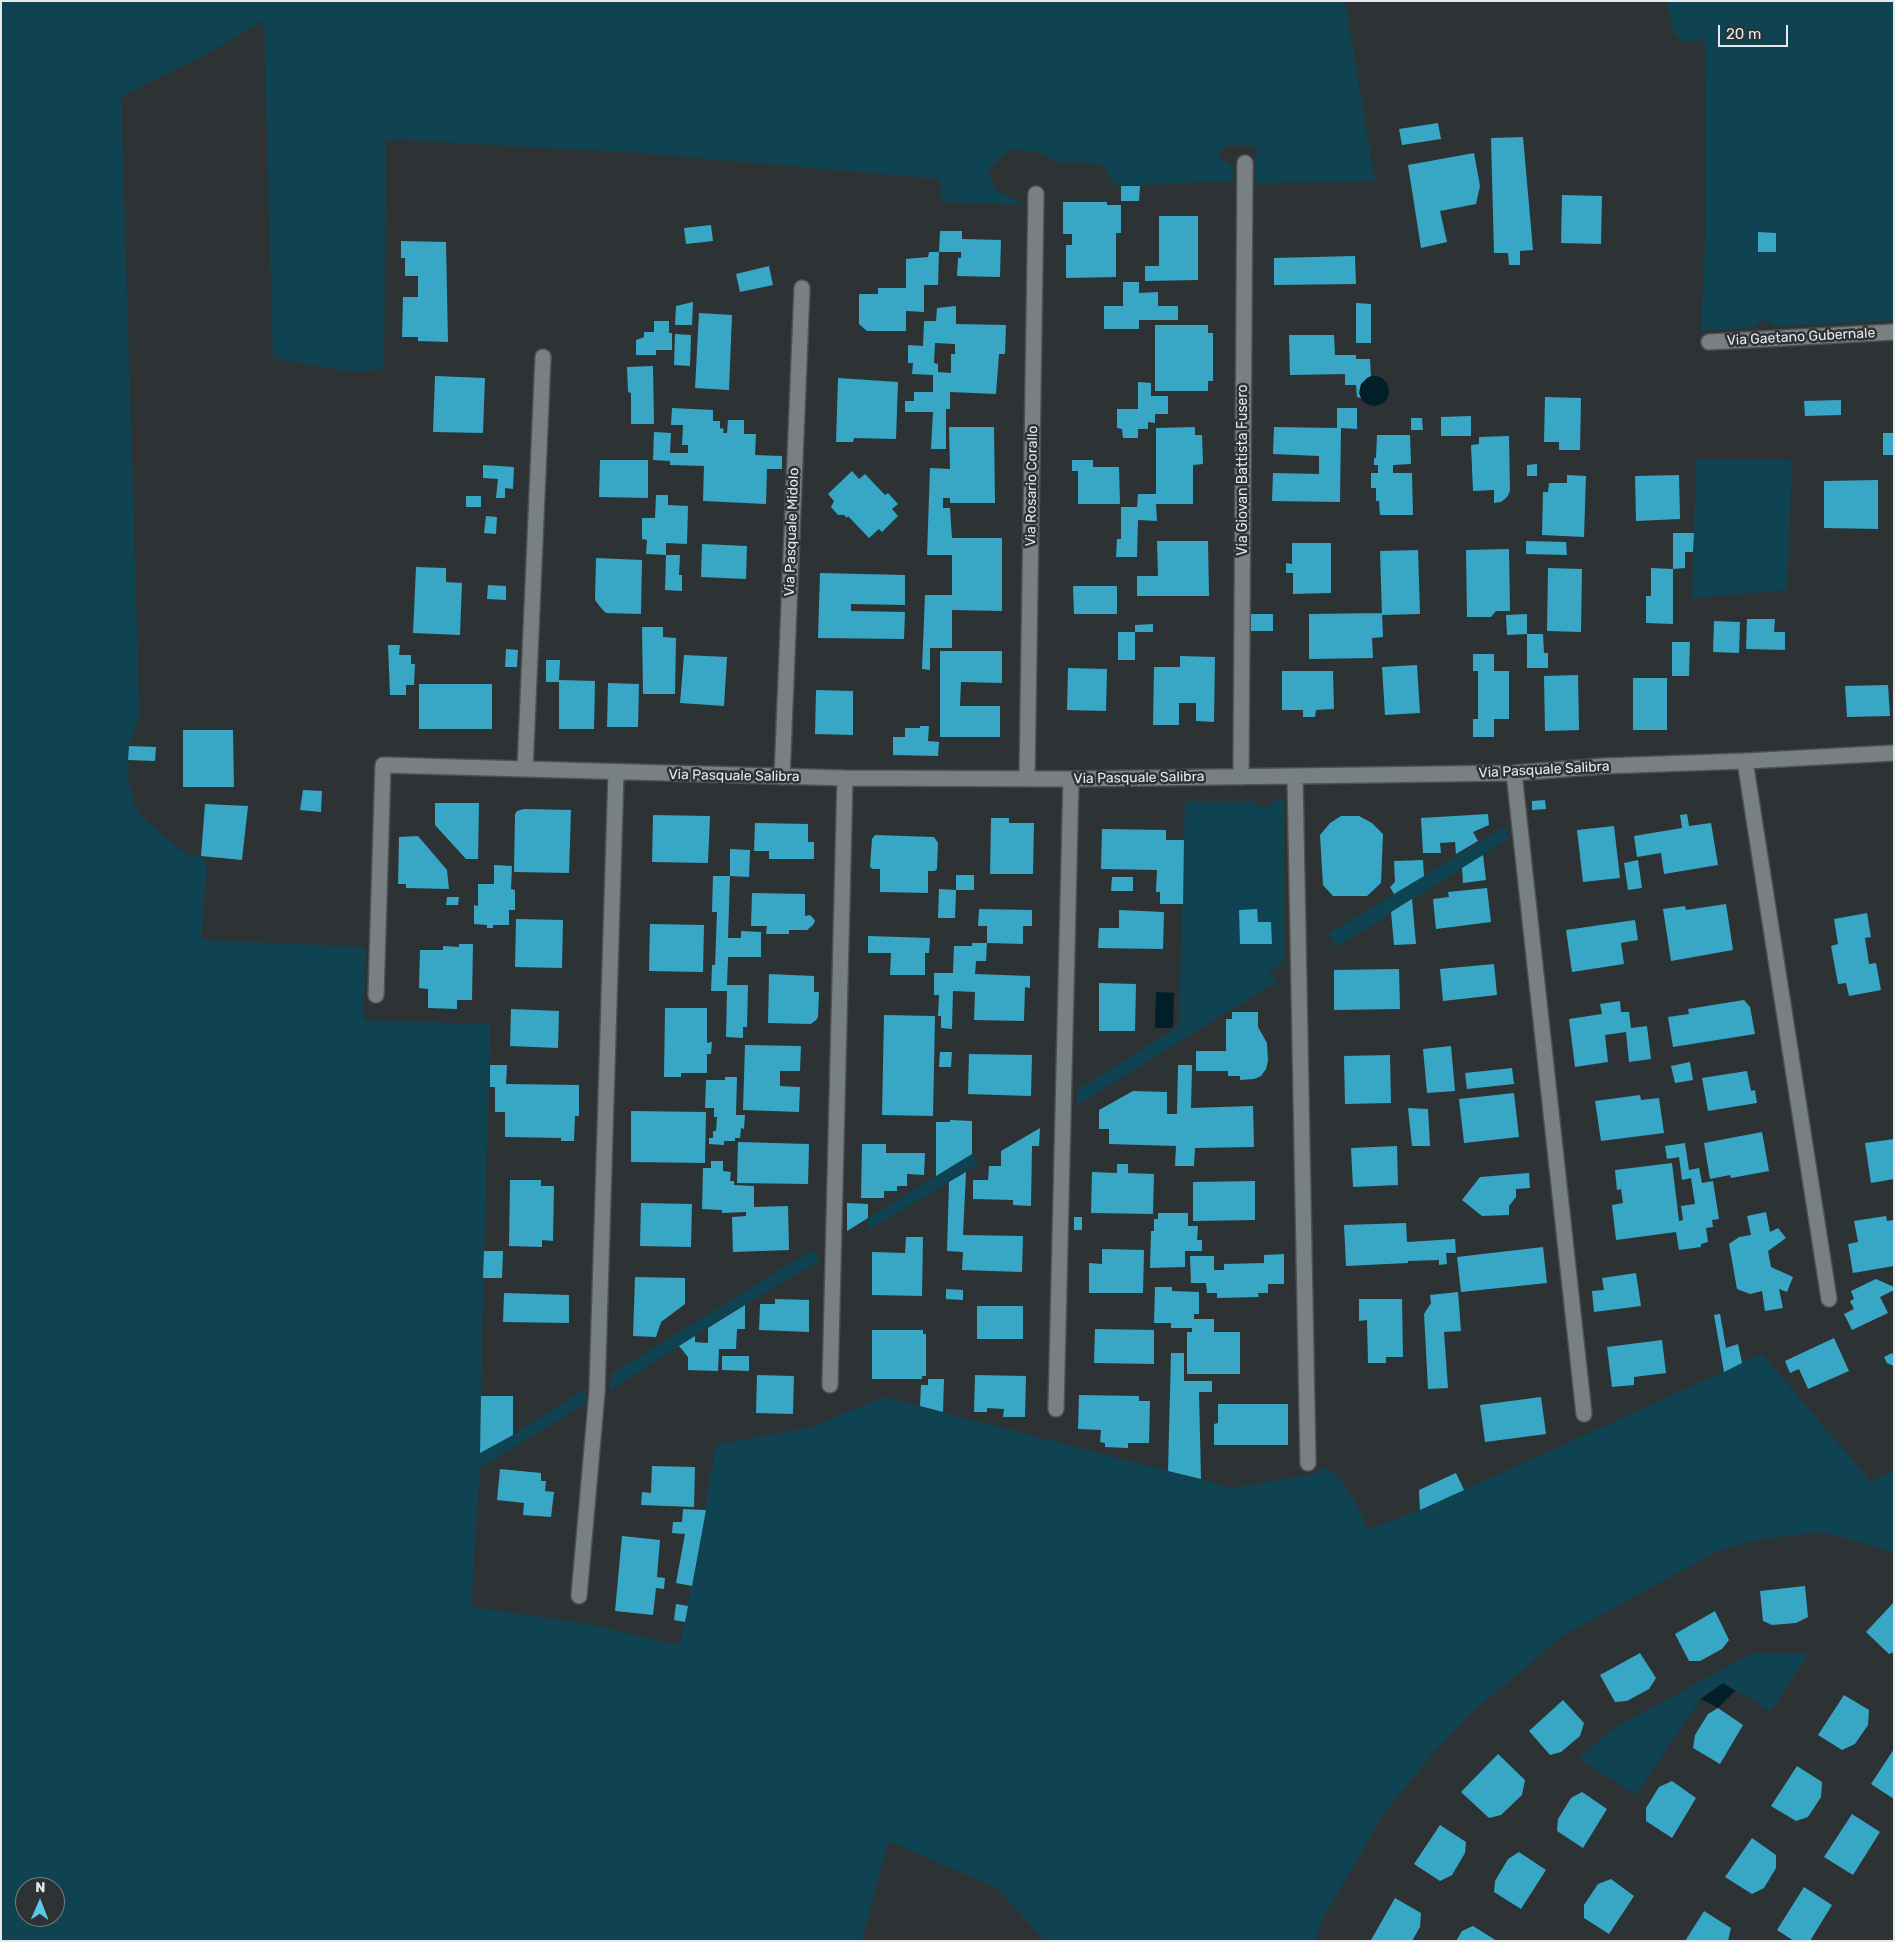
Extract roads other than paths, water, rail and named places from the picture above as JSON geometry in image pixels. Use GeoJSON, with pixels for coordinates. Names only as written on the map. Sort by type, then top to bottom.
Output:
{"type":"FeatureCollection","features":[{"type":"Feature","properties":{"kind":"street","name":"Via Giovan Battista Fusero"},"geometry":{"type":"LineString","coordinates":[[1241,777],[1245,164]]}},
{"type":"Feature","properties":{"kind":"street","name":"Via Rosario Corallo"},"geometry":{"type":"LineString","coordinates":[[1027,779],[1036,194]]}},
{"type":"Feature","properties":{"kind":"street","name":"Via Pasquale Midolo"},"geometry":{"type":"LineString","coordinates":[[782,777],[802,288]]}},
{"type":"Feature","properties":{"kind":"street","name":"Via Gaetano Gubernale"},"geometry":{"type":"LineString","coordinates":[[1709,342],[1894,332]]}},
{"type":"Feature","properties":{"kind":"street"},"geometry":{"type":"LineString","coordinates":[[525,769],[543,357]]}},
{"type":"Feature","properties":{"kind":"street","name":"Via Pasquale Salibra"},"geometry":{"type":"LineString","coordinates":[[376,995],[383,765],[782,777],[1071,779],[1514,773],[1604,766],[1894,753]]}},
{"type":"Feature","properties":{"kind":"street"},"geometry":{"type":"LineString","coordinates":[[1745,761],[1830,1299]]}},
{"type":"Feature","properties":{"kind":"street"},"geometry":{"type":"LineString","coordinates":[[579,1596],[597,1392],[616,773]]}},
{"type":"Feature","properties":{"kind":"street"},"geometry":{"type":"LineString","coordinates":[[1514,773],[1584,1414]]}},
{"type":"Feature","properties":{"kind":"street"},"geometry":{"type":"LineString","coordinates":[[1294,776],[1308,1463]]}},
{"type":"Feature","properties":{"kind":"street"},"geometry":{"type":"LineString","coordinates":[[830,1385],[845,778]]}},
{"type":"Feature","properties":{"kind":"street"},"geometry":{"type":"LineString","coordinates":[[1056,1409],[1071,779]]}}]}
